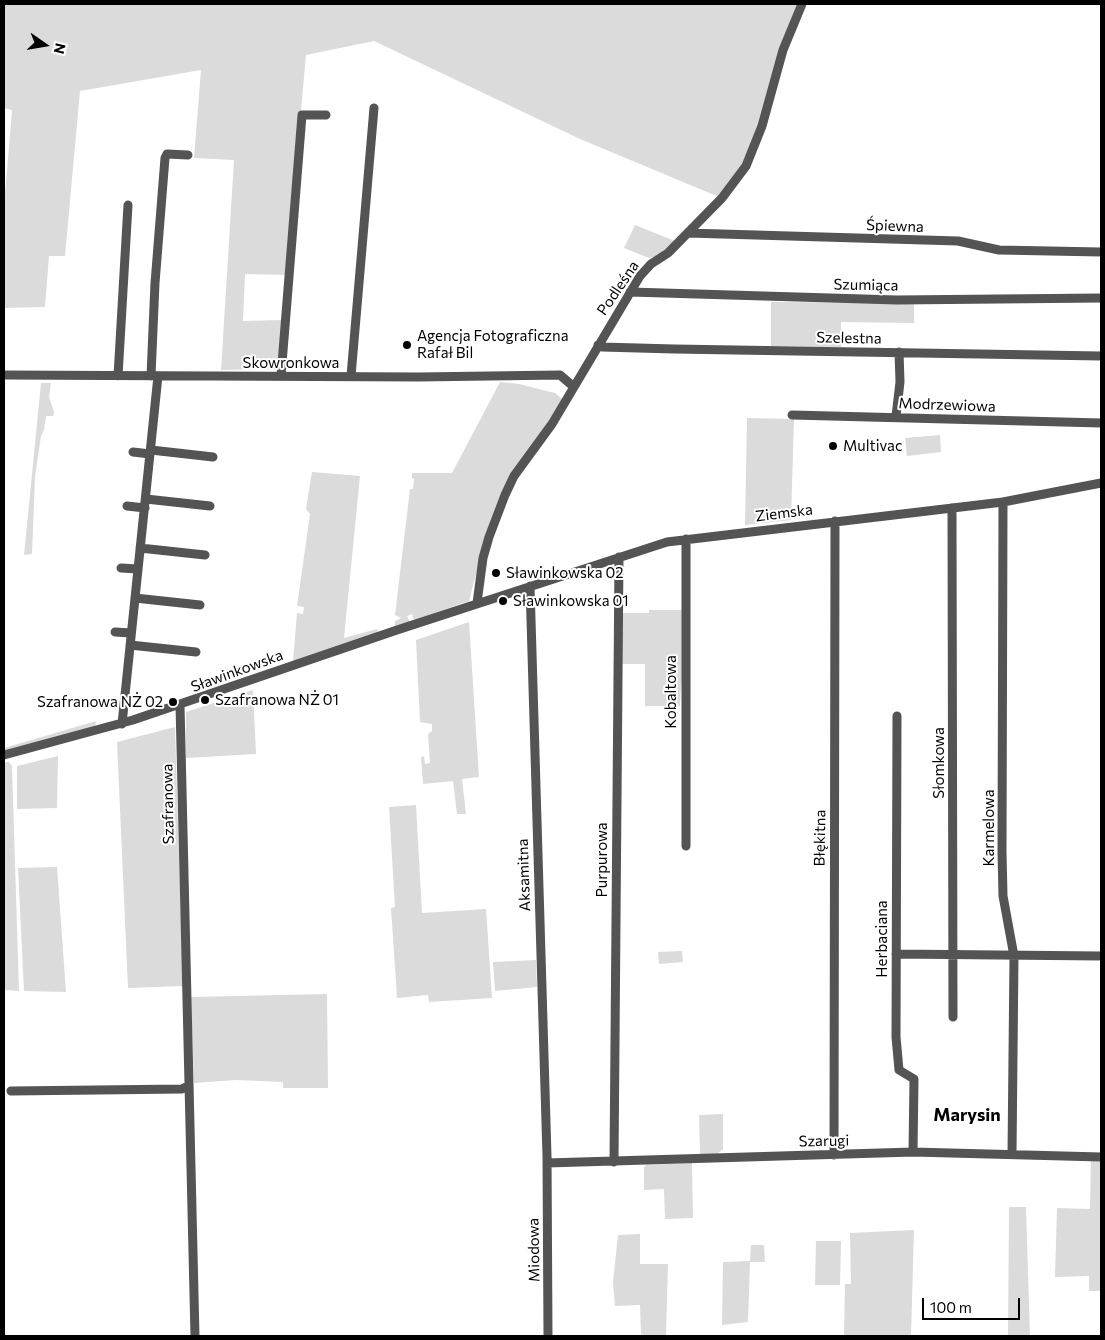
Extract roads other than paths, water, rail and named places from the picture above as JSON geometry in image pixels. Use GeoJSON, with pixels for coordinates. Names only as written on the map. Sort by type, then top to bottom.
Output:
{"type":"FeatureCollection","features":[{"type":"Feature","properties":{"kind":"street","name":"Podleśna"},"geometry":{"type":"LineString","coordinates":[[477,603],[483,558],[505,495],[514,476],[552,424],[630,292],[651,264],[668,253],[731,188],[746,166],[762,126],[783,50],[802,4]]}},
{"type":"Feature","properties":{"kind":"street"},"geometry":{"type":"LineString","coordinates":[[350,376],[374,108]]}},
{"type":"Feature","properties":{"kind":"street"},"geometry":{"type":"LineString","coordinates":[[281,376],[302,114],[326,115]]}},
{"type":"Feature","properties":{"kind":"street"},"geometry":{"type":"LineString","coordinates":[[122,724],[151,452],[155,376],[155,283],[165,158],[167,154],[188,156]]}},
{"type":"Feature","properties":{"kind":"street"},"geometry":{"type":"LineString","coordinates":[[118,376],[128,205]]}},
{"type":"Feature","properties":{"kind":"street","name":"Śpiewna"},"geometry":{"type":"LineString","coordinates":[[688,233],[958,241],[999,250],[1101,252]]}},
{"type":"Feature","properties":{"kind":"street","name":"Szumiąca"},"geometry":{"type":"LineString","coordinates":[[630,292],[897,300],[1101,298]]}},
{"type":"Feature","properties":{"kind":"street","name":"Szelestna"},"geometry":{"type":"LineString","coordinates":[[598,345],[602,347],[674,349],[1101,356]]}},
{"type":"Feature","properties":{"kind":"street"},"geometry":{"type":"LineString","coordinates":[[896,416],[900,382],[899,352]]}},
{"type":"Feature","properties":{"kind":"street","name":"Skowronkowa"},"geometry":{"type":"LineString","coordinates":[[4,375],[560,375],[582,372]]}},
{"type":"Feature","properties":{"kind":"street"},"geometry":{"type":"LineString","coordinates":[[560,375],[574,387]]}},
{"type":"Feature","properties":{"kind":"street","name":"Modrzewiowa"},"geometry":{"type":"LineString","coordinates":[[792,415],[896,416],[1101,423]]}},
{"type":"Feature","properties":{"kind":"street"},"geometry":{"type":"LineString","coordinates":[[133,452],[213,457]]}},
{"type":"Feature","properties":{"kind":"street","name":"Ziemska"},"geometry":{"type":"LineString","coordinates":[[477,603],[619,557],[686,539],[1003,502],[1101,483]]}},
{"type":"Feature","properties":{"kind":"street","name":"Karmelowa"},"geometry":{"type":"LineString","coordinates":[[1003,502],[1003,896],[1014,956],[1012,1154]]}},
{"type":"Feature","properties":{"kind":"street"},"geometry":{"type":"LineString","coordinates":[[127,509],[210,506]]}},
{"type":"Feature","properties":{"kind":"street","name":"Słomkowa"},"geometry":{"type":"LineString","coordinates":[[952,508],[953,1017]]}},
{"type":"Feature","properties":{"kind":"street","name":"Błękitna"},"geometry":{"type":"LineString","coordinates":[[834,1155],[835,521]]}},
{"type":"Feature","properties":{"kind":"street","name":"Kobaltowa"},"geometry":{"type":"LineString","coordinates":[[686,539],[686,846]]}},
{"type":"Feature","properties":{"kind":"street"},"geometry":{"type":"LineString","coordinates":[[140,548],[205,555]]}},
{"type":"Feature","properties":{"kind":"street","name":"Purpurowa"},"geometry":{"type":"LineString","coordinates":[[614,1162],[619,557]]}},
{"type":"Feature","properties":{"kind":"street"},"geometry":{"type":"LineString","coordinates":[[121,570],[138,571]]}},
{"type":"Feature","properties":{"kind":"street","name":"Aksamitna"},"geometry":{"type":"LineString","coordinates":[[530,586],[547,1163]]}},
{"type":"Feature","properties":{"kind":"street"},"geometry":{"type":"LineString","coordinates":[[135,598],[200,605]]}},
{"type":"Feature","properties":{"kind":"street","name":"Sławinkowska"},"geometry":{"type":"LineString","coordinates":[[4,755],[122,724],[477,603]]}},
{"type":"Feature","properties":{"kind":"street"},"geometry":{"type":"LineString","coordinates":[[115,629],[132,631]]}},
{"type":"Feature","properties":{"kind":"street"},"geometry":{"type":"LineString","coordinates":[[130,646],[196,652]]}},
{"type":"Feature","properties":{"kind":"street","name":"Szafranowa"},"geometry":{"type":"LineString","coordinates":[[180,705],[195,1336]]}},
{"type":"Feature","properties":{"kind":"street","name":"Herbaciana"},"geometry":{"type":"LineString","coordinates":[[897,716],[896,954],[898,1070],[914,1079],[913,1152]]}},
{"type":"Feature","properties":{"kind":"street"},"geometry":{"type":"LineString","coordinates":[[896,954],[1101,956]]}},
{"type":"Feature","properties":{"kind":"street"},"geometry":{"type":"LineString","coordinates":[[11,1090],[182,1089],[188,1086]]}},
{"type":"Feature","properties":{"kind":"street","name":"Szarugi"},"geometry":{"type":"LineString","coordinates":[[547,1163],[614,1162],[724,1156],[913,1152],[1101,1157]]}},
{"type":"Feature","properties":{"kind":"street","name":"Miodowa"},"geometry":{"type":"LineString","coordinates":[[547,1163],[548,1336]]}},
{"type":"Feature","properties":{"kind":"place","name":"Agencja Fotograficzna Rafał Bil"},"geometry":{"type":"Point","coordinates":[407,345]}},
{"type":"Feature","properties":{"kind":"place","name":"Multivac"},"geometry":{"type":"Point","coordinates":[833,446]}},
{"type":"Feature","properties":{"kind":"place","name":"Sławinkowska 02"},"geometry":{"type":"Point","coordinates":[496,573]}},
{"type":"Feature","properties":{"kind":"place","name":"Sławinkowska 01"},"geometry":{"type":"Point","coordinates":[503,601]}},
{"type":"Feature","properties":{"kind":"place","name":"Szafranowa NŻ 01"},"geometry":{"type":"Point","coordinates":[205,700]}},
{"type":"Feature","properties":{"kind":"place","name":"Szafranowa NŻ 02"},"geometry":{"type":"Point","coordinates":[173,702]}},
{"type":"Feature","properties":{"kind":"district","name":"Marysin"},"geometry":{"type":"Point","coordinates":[967,1115]}}]}
